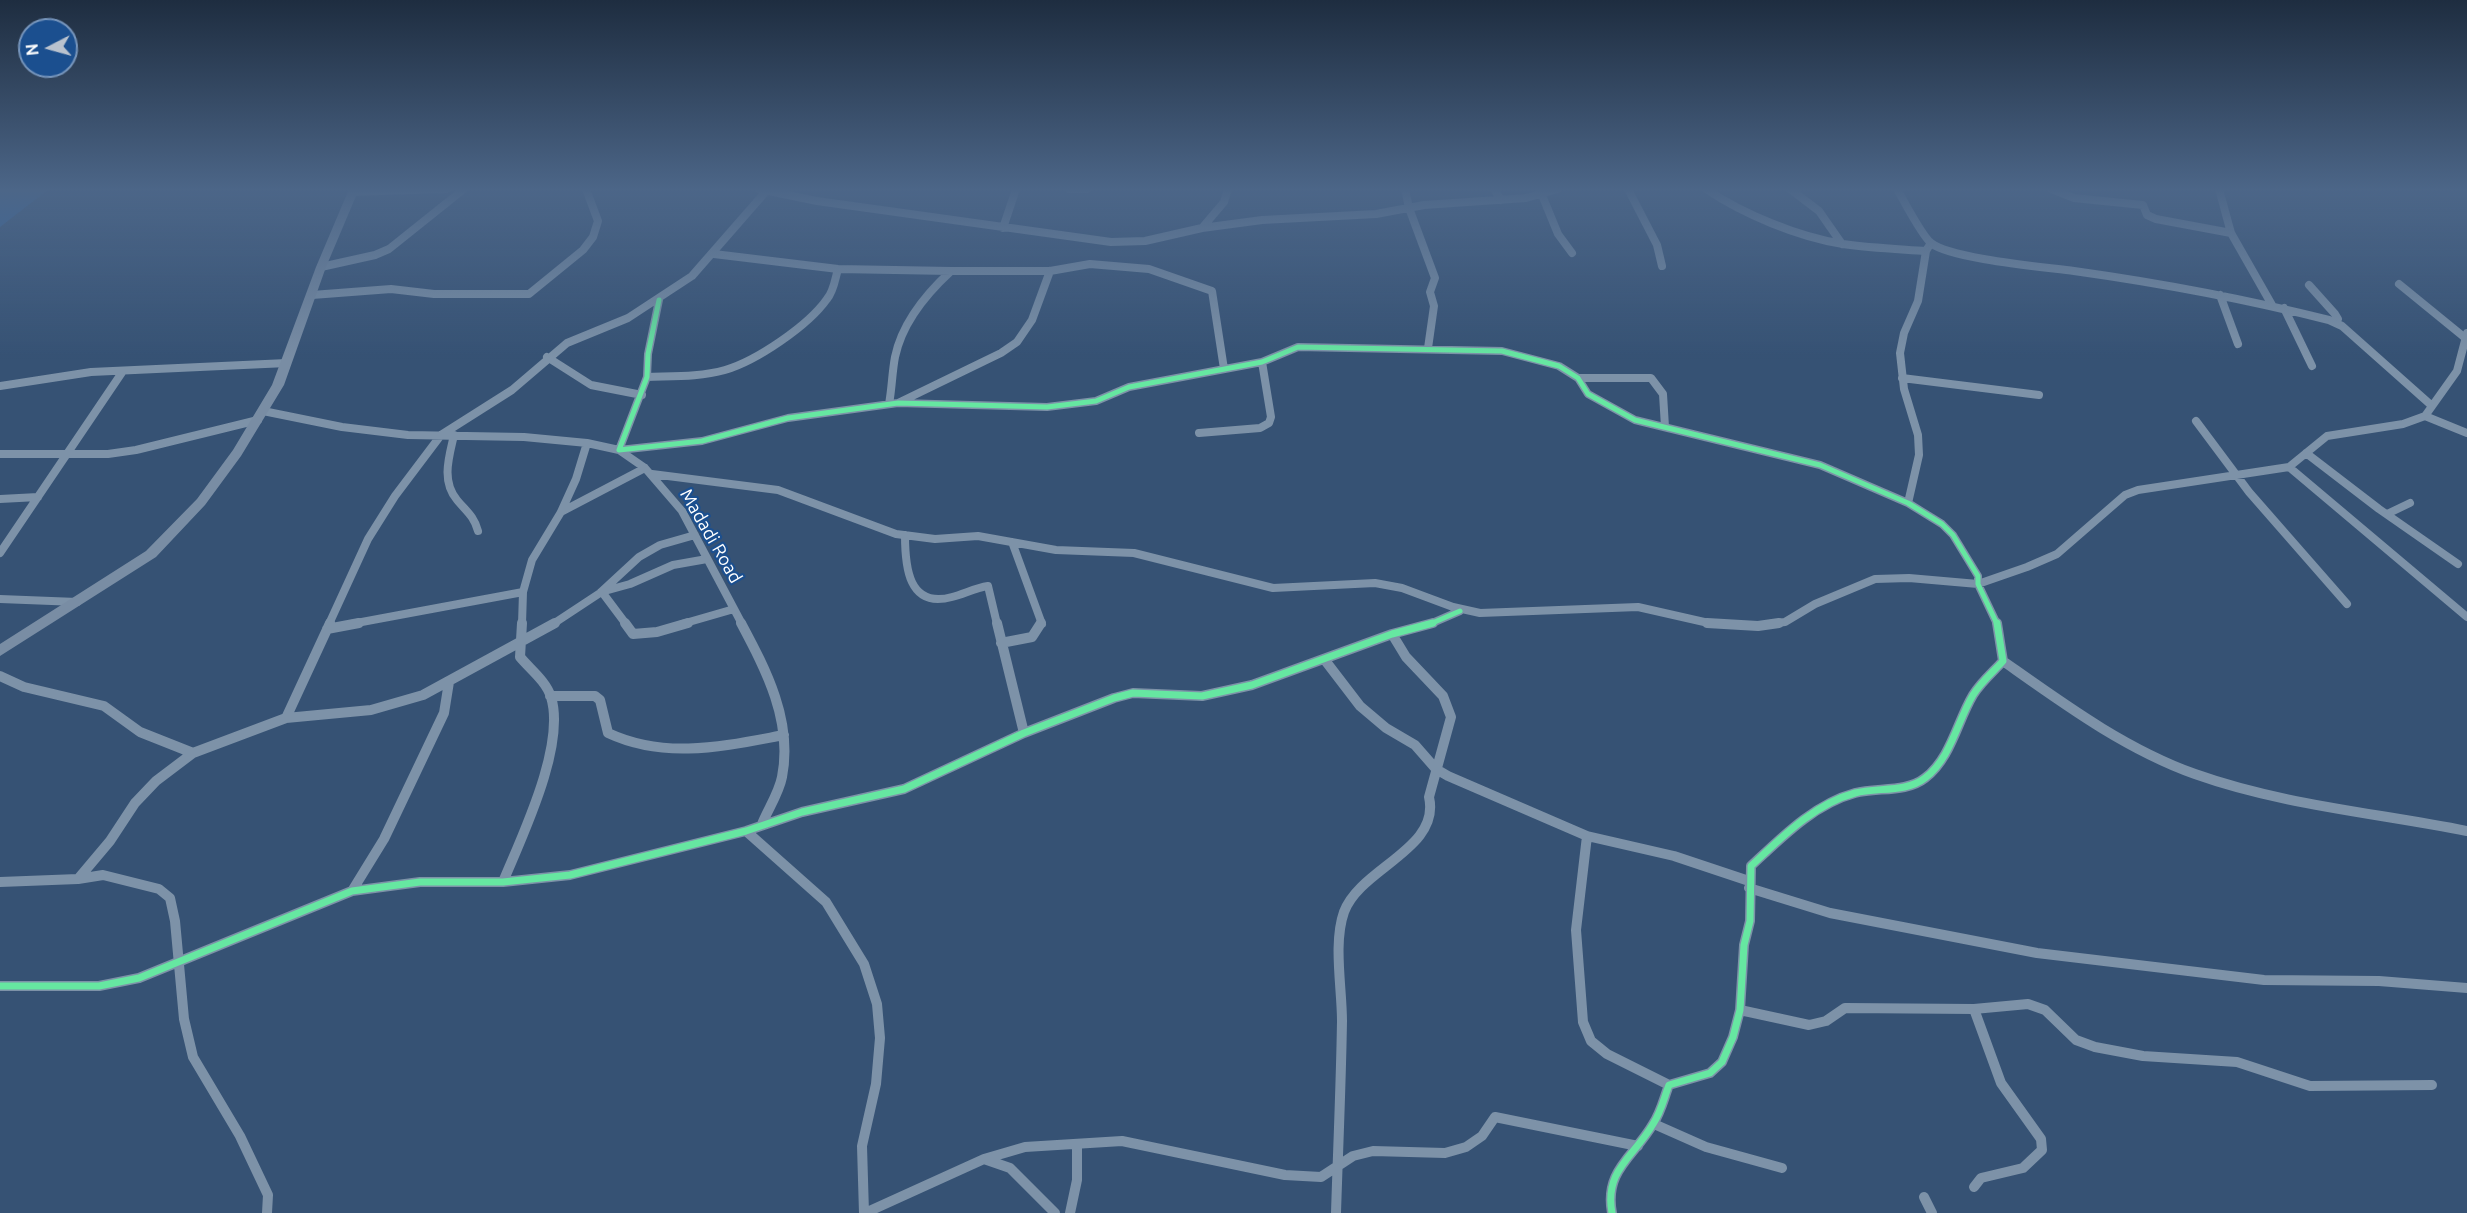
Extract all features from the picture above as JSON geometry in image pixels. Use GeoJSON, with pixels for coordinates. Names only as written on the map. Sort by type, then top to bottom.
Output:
{"type":"FeatureCollection","features":[{"type":"Feature","properties":{"kind":"main road"},"geometry":{"type":"LineString","coordinates":[[0,651],[151,554],[201,502],[260,416],[286,363],[330,246]]}},
{"type":"Feature","properties":{"kind":"street"},"geometry":{"type":"LineString","coordinates":[[321,267],[375,255],[393,246]]}},
{"type":"Feature","properties":{"kind":"street"},"geometry":{"type":"LineString","coordinates":[[312,295],[391,289],[434,294],[529,294],[589,246]]}},
{"type":"Feature","properties":{"kind":"street"},"geometry":{"type":"LineString","coordinates":[[286,718],[368,539],[395,496],[441,435],[512,390],[547,357],[575,338],[628,318],[659,300],[692,276],[721,246]]}},
{"type":"Feature","properties":{"kind":"street"},"geometry":{"type":"LineString","coordinates":[[1423,246],[1435,278],[1430,292],[1434,306],[1428,348]]}},
{"type":"Feature","properties":{"kind":"street"},"geometry":{"type":"LineString","coordinates":[[1564,246],[1572,254]]}},
{"type":"Feature","properties":{"kind":"street"},"geometry":{"type":"LineString","coordinates":[[1657,246],[1662,266]]}},
{"type":"Feature","properties":{"kind":"street"},"geometry":{"type":"LineString","coordinates":[[1888,246],[1944,249],[1999,262],[2220,295],[2272,305],[2336,323],[2431,405]]}},
{"type":"Feature","properties":{"kind":"street"},"geometry":{"type":"LineString","coordinates":[[2238,246],[2272,305]]}},
{"type":"Feature","properties":{"kind":"street"},"geometry":{"type":"LineString","coordinates":[[1908,503],[1919,455],[1918,435],[1902,378],[1899,353],[1904,333],[1918,301],[1928,247]]}},
{"type":"Feature","properties":{"kind":"street"},"geometry":{"type":"LineString","coordinates":[[714,254],[838,269],[951,272],[1050,271],[1090,264],[1149,269],[1212,291],[1224,369]]}},
{"type":"Feature","properties":{"kind":"street"},"geometry":{"type":"LineString","coordinates":[[647,377],[715,372],[734,367],[780,340],[817,311],[831,293],[838,269]]}},
{"type":"Feature","properties":{"kind":"street"},"geometry":{"type":"LineString","coordinates":[[898,403],[937,382],[1001,353],[1017,342],[1032,320],[1050,271]]}},
{"type":"Feature","properties":{"kind":"street"},"geometry":{"type":"LineString","coordinates":[[888,404],[894,388],[892,369],[897,344],[913,315],[951,272]]}},
{"type":"Feature","properties":{"kind":"street"},"geometry":{"type":"LineString","coordinates":[[561,512],[648,471],[778,490],[905,535],[935,539],[978,536],[1056,550],[1134,553],[1273,588],[1294,590],[1374,583],[1401,587],[1460,611],[1517,614],[1638,608],[1703,624],[1758,626],[1785,622],[1815,604],[1875,579],[1909,578],[1978,584],[2056,554],[2125,495],[2138,490],[2289,467],[2327,436],[2403,424],[2425,416],[2457,371],[2465,335],[2399,284]]}},
{"type":"Feature","properties":{"kind":"street"},"geometry":{"type":"LineString","coordinates":[[2309,285],[2335,314],[2338,319],[2336,323]]}},
{"type":"Feature","properties":{"kind":"street"},"geometry":{"type":"LineString","coordinates":[[2220,295],[2238,344]]}},
{"type":"Feature","properties":{"kind":"street"},"geometry":{"type":"LineString","coordinates":[[659,300],[648,354],[647,377],[619,450],[702,441],[789,418],[888,404],[1047,407],[1096,401],[1129,387],[1262,362],[1298,347],[1502,351],[1559,366],[1578,378],[1588,394],[1635,420],[1820,465],[1908,503],[1942,524],[1953,535],[1975,569],[1978,584],[1996,619],[2002,661],[1973,695],[1939,761],[1924,778],[1909,785],[1852,793],[1827,805],[1774,843],[1750,866],[1750,921],[1744,945],[1740,1010],[1733,1037],[1722,1062],[1710,1074],[1669,1085],[1607,1054],[1591,1041],[1583,1022],[1576,930],[1587,836]]}},
{"type":"Feature","properties":{"kind":"street"},"geometry":{"type":"LineString","coordinates":[[2283,308],[2312,366]]}},
{"type":"Feature","properties":{"kind":"street"},"geometry":{"type":"LineString","coordinates":[[547,357],[567,374],[591,387],[602,391],[642,395]]}},
{"type":"Feature","properties":{"kind":"street"},"geometry":{"type":"LineString","coordinates":[[1199,433],[1260,428],[1269,423],[1271,417],[1262,362]]}},
{"type":"Feature","properties":{"kind":"street"},"geometry":{"type":"LineString","coordinates":[[0,386],[90,372],[286,363]]}},
{"type":"Feature","properties":{"kind":"street"},"geometry":{"type":"LineString","coordinates":[[0,553],[69,455],[123,371]]}},
{"type":"Feature","properties":{"kind":"street"},"geometry":{"type":"LineString","coordinates":[[2457,371],[2467,375]]}},
{"type":"Feature","properties":{"kind":"street"},"geometry":{"type":"LineString","coordinates":[[1578,378],[1651,378],[1656,382],[1667,408],[1665,428]]}},
{"type":"Feature","properties":{"kind":"street"},"geometry":{"type":"LineString","coordinates":[[1902,378],[2039,395]]}},
{"type":"Feature","properties":{"kind":"street"},"geometry":{"type":"LineString","coordinates":[[0,454],[69,455],[136,450],[260,416]]}},
{"type":"Feature","properties":{"kind":"street","name":"Madadi Road"},"geometry":{"type":"LineString","coordinates":[[260,416],[408,435],[454,435],[587,443],[619,450],[648,471],[682,510],[734,609],[776,697],[784,735],[782,778],[762,824]]}},
{"type":"Feature","properties":{"kind":"street"},"geometry":{"type":"LineString","coordinates":[[2425,416],[2467,433]]}},
{"type":"Feature","properties":{"kind":"street"},"geometry":{"type":"LineString","coordinates":[[2196,422],[2232,475],[2347,604]]}},
{"type":"Feature","properties":{"kind":"street"},"geometry":{"type":"LineString","coordinates":[[454,435],[446,479],[456,499],[473,513],[478,531]]}},
{"type":"Feature","properties":{"kind":"street"},"geometry":{"type":"LineString","coordinates":[[503,882],[540,784],[547,758],[553,713],[550,696],[520,657],[523,592],[532,560],[561,512],[576,479],[587,443]]}},
{"type":"Feature","properties":{"kind":"street"},"geometry":{"type":"LineString","coordinates":[[2306,453],[2458,564]]}},
{"type":"Feature","properties":{"kind":"street"},"geometry":{"type":"LineString","coordinates":[[2289,467],[2467,617]]}},
{"type":"Feature","properties":{"kind":"street"},"geometry":{"type":"LineString","coordinates":[[0,499],[38,497]]}},
{"type":"Feature","properties":{"kind":"street"},"geometry":{"type":"LineString","coordinates":[[2387,514],[2410,503]]}},
{"type":"Feature","properties":{"kind":"street"},"geometry":{"type":"LineString","coordinates":[[78,879],[110,841],[135,803],[156,781],[193,753],[286,718],[371,710],[423,695],[520,643],[601,592],[639,557],[660,545],[695,534]]}},
{"type":"Feature","properties":{"kind":"street"},"geometry":{"type":"LineString","coordinates":[[905,535],[905,562],[912,587],[926,598],[947,598],[975,587],[988,586],[1024,733]]}},
{"type":"Feature","properties":{"kind":"street"},"geometry":{"type":"LineString","coordinates":[[1001,643],[1032,637],[1042,625],[1017,564],[1012,542]]}},
{"type":"Feature","properties":{"kind":"street"},"geometry":{"type":"LineString","coordinates":[[601,592],[630,584],[673,565],[707,559]]}},
{"type":"Feature","properties":{"kind":"street"},"geometry":{"type":"LineString","coordinates":[[327,629],[523,592]]}},
{"type":"Feature","properties":{"kind":"street"},"geometry":{"type":"LineString","coordinates":[[601,592],[633,634],[657,632],[734,609]]}},
{"type":"Feature","properties":{"kind":"street"},"geometry":{"type":"LineString","coordinates":[[0,599],[79,602]]}},
{"type":"Feature","properties":{"kind":"street"},"geometry":{"type":"LineString","coordinates":[[0,986],[99,986],[139,978],[352,891],[420,882],[503,882],[570,875],[746,831],[802,812],[904,789],[1024,733],[1114,698],[1133,693],[1202,696],[1252,685],[1392,634],[1426,626],[1460,611]]}},
{"type":"Feature","properties":{"kind":"street"},"geometry":{"type":"LineString","coordinates":[[1336,1213],[1342,1018],[1338,969],[1343,914],[1351,896],[1423,834],[1432,810],[1429,797],[1451,717],[1443,696],[1406,657],[1392,634]]}},
{"type":"Feature","properties":{"kind":"street"},"geometry":{"type":"LineString","coordinates":[[501,653],[520,657]]}},
{"type":"Feature","properties":{"kind":"street"},"geometry":{"type":"LineString","coordinates":[[1324,659],[1360,706],[1386,728],[1415,745],[1436,770],[1587,836],[1674,856],[1830,913],[2037,953],[2264,980],[2379,981],[2467,988]]}},
{"type":"Feature","properties":{"kind":"street"},"geometry":{"type":"LineString","coordinates":[[2002,661],[2105,728],[2157,758],[2195,774],[2246,789],[2467,831]]}},
{"type":"Feature","properties":{"kind":"street"},"geometry":{"type":"LineString","coordinates":[[0,676],[24,687],[74,697],[104,706],[140,732],[193,753]]}},
{"type":"Feature","properties":{"kind":"street"},"geometry":{"type":"LineString","coordinates":[[352,891],[384,839],[444,713],[449,682]]}},
{"type":"Feature","properties":{"kind":"street"},"geometry":{"type":"LineString","coordinates":[[550,696],[595,696],[600,700],[608,733],[659,750],[693,750],[784,735]]}},
{"type":"Feature","properties":{"kind":"street"},"geometry":{"type":"LineString","coordinates":[[746,831],[826,902],[864,964],[878,1004],[880,1038],[876,1084],[862,1146],[865,1213],[984,1159],[1025,1147],[1077,1146],[1122,1141],[1285,1175],[1321,1177],[1353,1156],[1373,1151],[1445,1153],[1466,1147],[1482,1136],[1495,1118],[1510,1118],[1638,1146]]}},
{"type":"Feature","properties":{"kind":"street"},"geometry":{"type":"LineString","coordinates":[[0,882],[78,879],[103,875],[159,889],[170,898],[175,921],[184,1019],[193,1057],[240,1136],[268,1195],[267,1213]]}},
{"type":"Feature","properties":{"kind":"street"},"geometry":{"type":"LineString","coordinates":[[1740,1010],[1786,1022],[1809,1024],[1826,1021],[1845,1008],[1974,1009],[2028,1004],[2045,1010],[2076,1040],[2095,1047],[2143,1056],[2237,1062],[2310,1086],[2432,1085]]}},
{"type":"Feature","properties":{"kind":"street"},"geometry":{"type":"LineString","coordinates":[[1974,1009],[2001,1083],[2041,1139],[2042,1150],[2023,1168],[1981,1178],[1974,1187]]}},
{"type":"Feature","properties":{"kind":"street"},"geometry":{"type":"LineString","coordinates":[[1612,1213],[1608,1199],[1613,1176],[1654,1124],[1669,1085]]}},
{"type":"Feature","properties":{"kind":"street"},"geometry":{"type":"LineString","coordinates":[[1654,1124],[1706,1148],[1782,1168]]}},
{"type":"Feature","properties":{"kind":"street"},"geometry":{"type":"LineString","coordinates":[[1070,1213],[1077,1180],[1077,1146]]}},
{"type":"Feature","properties":{"kind":"street"},"geometry":{"type":"LineString","coordinates":[[984,1159],[1010,1168],[1055,1213]]}},
{"type":"Feature","properties":{"kind":"street"},"geometry":{"type":"LineString","coordinates":[[1924,1197],[1932,1213]]}},
{"type":"Feature","properties":{"kind":"cycle path"},"geometry":{"type":"LineString","coordinates":[[659,300],[648,354],[647,377],[619,450],[702,441],[788,418],[898,403],[1047,407],[1096,401],[1129,387],[1262,362],[1298,347],[1350,346],[1502,351],[1559,366],[1578,378],[1588,394],[1635,420],[1820,465],[1908,503],[1942,524],[1953,535],[1978,576],[1978,584],[1996,619],[2003,661],[1973,695],[1947,750],[1934,770],[1925,778],[1900,787],[1854,793],[1826,805],[1812,813],[1751,866],[1750,921],[1744,945],[1740,1010],[1733,1037],[1722,1062],[1710,1073],[1669,1085],[1653,1125],[1621,1166],[1610,1187],[1609,1199],[1612,1213]]}},
{"type":"Feature","properties":{"kind":"cycle path"},"geometry":{"type":"LineString","coordinates":[[0,986],[99,986],[139,978],[352,891],[420,882],[503,882],[570,875],[746,831],[802,812],[904,789],[1024,733],[1114,698],[1133,693],[1202,696],[1252,685],[1392,634],[1426,626],[1460,611]]}}]}
